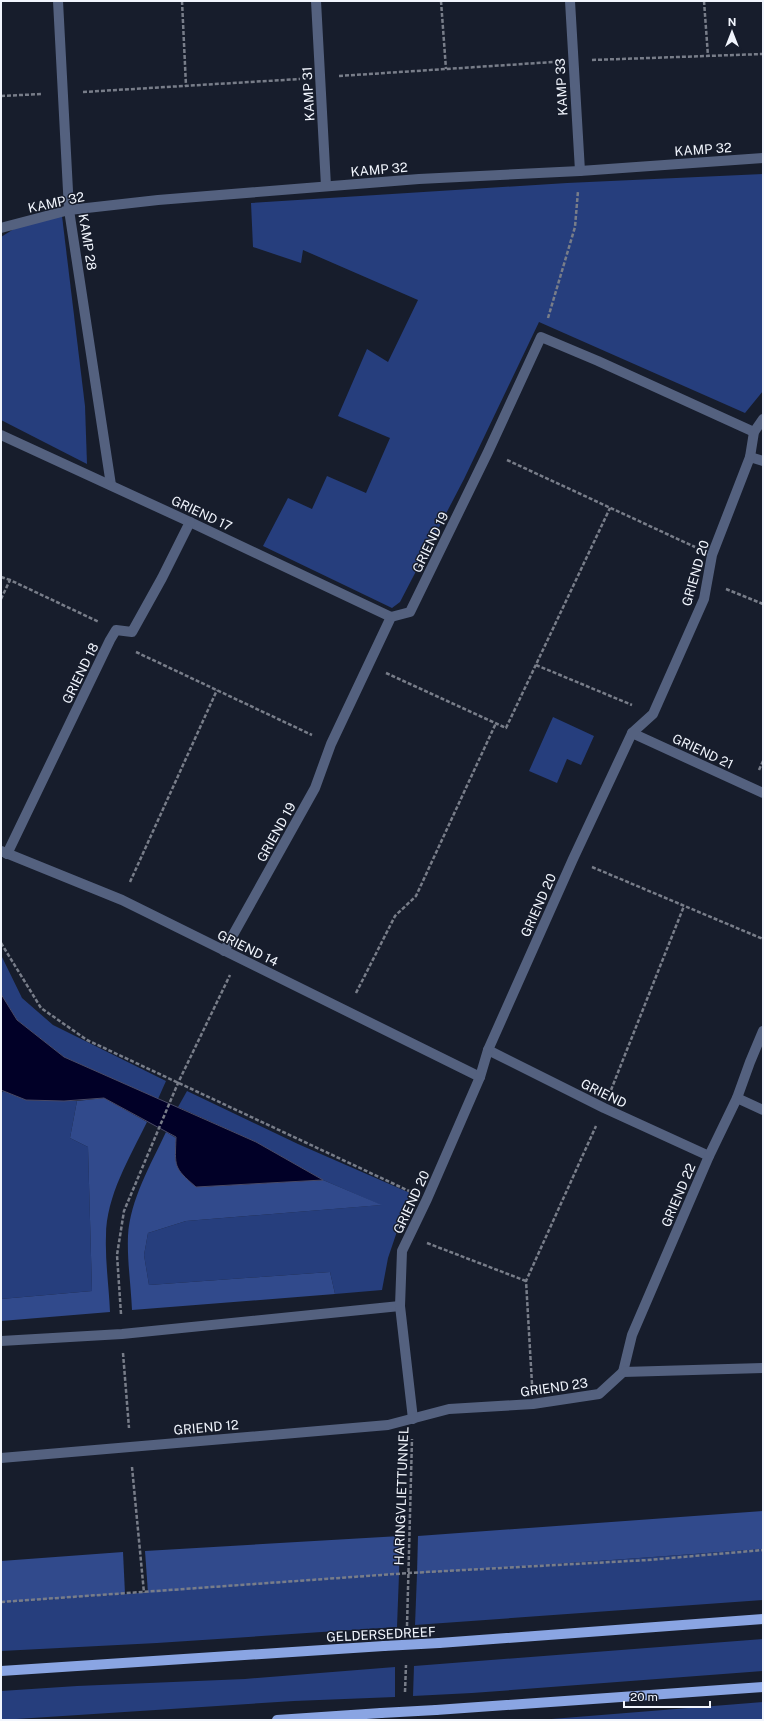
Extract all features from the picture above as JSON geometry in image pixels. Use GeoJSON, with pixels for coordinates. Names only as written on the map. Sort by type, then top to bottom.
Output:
{"type":"FeatureCollection","features":[{"type":"Feature","properties":{"kind":"main road","name":"GELDERSEDREEF"},"geometry":{"type":"LineString","coordinates":[[1,1671],[439,1643],[763,1619]]}},
{"type":"Feature","properties":{"kind":"main road"},"geometry":{"type":"LineString","coordinates":[[277,1720],[763,1687]]}},
{"type":"Feature","properties":{"kind":"street","name":"KAMP 28"},"geometry":{"type":"LineString","coordinates":[[58,1],[70,210],[111,485]]}},
{"type":"Feature","properties":{"kind":"street","name":"KAMP 31"},"geometry":{"type":"LineString","coordinates":[[316,1],[326,186]]}},
{"type":"Feature","properties":{"kind":"street","name":"KAMP 33"},"geometry":{"type":"LineString","coordinates":[[570,1],[572,61],[580,171]]}},
{"type":"Feature","properties":{"kind":"street","name":"KAMP 32"},"geometry":{"type":"LineString","coordinates":[[1,228],[70,210],[158,200],[419,179],[580,171],[763,158]]}},
{"type":"Feature","properties":{"kind":"street"},"geometry":{"type":"LineString","coordinates":[[542,337],[754,432]]}},
{"type":"Feature","properties":{"kind":"street","name":"GRIEND 19"},"geometry":{"type":"LineString","coordinates":[[224,951],[315,788],[331,744],[391,617],[410,612],[542,337]]}},
{"type":"Feature","properties":{"kind":"street","name":"GRIEND 20"},"geometry":{"type":"LineString","coordinates":[[413,1418],[400,1306],[402,1251],[427,1199],[480,1077],[488,1050],[573,859],[632,733],[653,714],[704,599],[712,555],[750,457],[754,432],[763,419]]}},
{"type":"Feature","properties":{"kind":"street","name":"GRIEND 17"},"geometry":{"type":"LineString","coordinates":[[1,435],[111,485],[391,617]]}},
{"type":"Feature","properties":{"kind":"street"},"geometry":{"type":"LineString","coordinates":[[750,457],[763,461]]}},
{"type":"Feature","properties":{"kind":"street"},"geometry":{"type":"LineString","coordinates":[[116,630],[132,632],[162,578],[190,522]]}},
{"type":"Feature","properties":{"kind":"street","name":"GRIEND 18"},"geometry":{"type":"LineString","coordinates":[[4,853],[116,630]]}},
{"type":"Feature","properties":{"kind":"street","name":"GRIEND 21"},"geometry":{"type":"LineString","coordinates":[[632,733],[763,793]]}},
{"type":"Feature","properties":{"kind":"street","name":"GRIEND 14"},"geometry":{"type":"LineString","coordinates":[[4,853],[122,900],[480,1077]]}},
{"type":"Feature","properties":{"kind":"street","name":"GRIEND 22"},"geometry":{"type":"LineString","coordinates":[[623,1372],[632,1335],[737,1098],[763,1031]]}},
{"type":"Feature","properties":{"kind":"street","name":"GRIEND"},"geometry":{"type":"LineString","coordinates":[[488,1050],[604,1108],[710,1156]]}},
{"type":"Feature","properties":{"kind":"street"},"geometry":{"type":"LineString","coordinates":[[737,1098],[763,1110]]}},
{"type":"Feature","properties":{"kind":"street"},"geometry":{"type":"LineString","coordinates":[[1,1341],[122,1334],[400,1306]]}},
{"type":"Feature","properties":{"kind":"street"},"geometry":{"type":"LineString","coordinates":[[623,1372],[763,1368]]}},
{"type":"Feature","properties":{"kind":"street","name":"GRIEND 23"},"geometry":{"type":"LineString","coordinates":[[413,1418],[449,1409],[533,1404],[599,1394],[623,1372]]}},
{"type":"Feature","properties":{"kind":"street","name":"GRIEND 12"},"geometry":{"type":"LineString","coordinates":[[1,1458],[388,1425],[413,1418]]}},
{"type":"Feature","properties":{"kind":"path"},"geometry":{"type":"LineString","coordinates":[[182,1],[186,86]]}},
{"type":"Feature","properties":{"kind":"path"},"geometry":{"type":"LineString","coordinates":[[441,1],[446,69]]}},
{"type":"Feature","properties":{"kind":"path"},"geometry":{"type":"LineString","coordinates":[[704,1],[708,56]]}},
{"type":"Feature","properties":{"kind":"path"},"geometry":{"type":"LineString","coordinates":[[1,96],[186,86],[572,61],[763,54]]}},
{"type":"Feature","properties":{"kind":"path"},"geometry":{"type":"LineString","coordinates":[[542,337],[575,227],[580,171]]}},
{"type":"Feature","properties":{"kind":"path"},"geometry":{"type":"LineString","coordinates":[[488,452],[712,555]]}},
{"type":"Feature","properties":{"kind":"path"},"geometry":{"type":"LineString","coordinates":[[368,665],[506,728],[610,508]]}},
{"type":"Feature","properties":{"kind":"path"},"geometry":{"type":"LineString","coordinates":[[1,577],[116,630]]}},
{"type":"Feature","properties":{"kind":"path"},"geometry":{"type":"LineString","coordinates":[[1,599],[10,580]]}},
{"type":"Feature","properties":{"kind":"path"},"geometry":{"type":"LineString","coordinates":[[707,581],[763,604]]}},
{"type":"Feature","properties":{"kind":"path"},"geometry":{"type":"LineString","coordinates":[[110,640],[331,744]]}},
{"type":"Feature","properties":{"kind":"path"},"geometry":{"type":"LineString","coordinates":[[536,665],[653,714]]}},
{"type":"Feature","properties":{"kind":"path"},"geometry":{"type":"LineString","coordinates":[[122,900],[217,690]]}},
{"type":"Feature","properties":{"kind":"path"},"geometry":{"type":"LineString","coordinates":[[347,1011],[395,916],[416,896],[496,723]]}},
{"type":"Feature","properties":{"kind":"path"},"geometry":{"type":"LineString","coordinates":[[573,859],[763,939]]}},
{"type":"Feature","properties":{"kind":"path"},"geometry":{"type":"LineString","coordinates":[[533,1404],[526,1281],[604,1108],[684,906]]}},
{"type":"Feature","properties":{"kind":"path"},"geometry":{"type":"LineString","coordinates":[[1,944],[41,1008],[87,1040],[427,1199]]}},
{"type":"Feature","properties":{"kind":"path"},"geometry":{"type":"LineString","coordinates":[[144,1593],[130,1446],[117,1254],[124,1211],[156,1133],[178,1083],[239,958]]}},
{"type":"Feature","properties":{"kind":"path"},"geometry":{"type":"LineString","coordinates":[[410,1236],[526,1281]]}},
{"type":"Feature","properties":{"kind":"path","name":"HARINGVLIETTUNNEL"},"geometry":{"type":"LineString","coordinates":[[409,1573],[413,1418]]}},
{"type":"Feature","properties":{"kind":"path"},"geometry":{"type":"LineString","coordinates":[[1,1602],[409,1573],[648,1560],[763,1550]]}},
{"type":"Feature","properties":{"kind":"shaded area"},"geometry":{"type":"Polygon","coordinates":[[[763,174],[763,391],[745,413],[539,322],[464,479],[400,602],[392,608],[263,546],[288,498],[312,509],[327,476],[366,493],[390,438],[338,416],[367,349],[388,362],[418,300],[303,250],[301,263],[253,247],[251,203],[567,183],[763,174]]]}},
{"type":"Feature","properties":{"kind":"shaded area"},"geometry":{"type":"Polygon","coordinates":[[[62,216],[85,406],[87,464],[1,420],[1,237],[17,227],[62,216]]]}},
{"type":"Feature","properties":{"kind":"shaded area"},"geometry":{"type":"Polygon","coordinates":[[[553,717],[594,736],[581,765],[567,759],[557,783],[529,771],[553,717]]]}},
{"type":"Feature","properties":{"kind":"shaded area"},"geometry":{"type":"Polygon","coordinates":[[[1,955],[22,998],[53,1025],[166,1081],[158,1099],[64,1057],[17,1020],[1,994],[1,955]]]}},
{"type":"Feature","properties":{"kind":"shaded area"},"geometry":{"type":"Polygon","coordinates":[[[1,994],[17,1020],[64,1057],[256,1142],[323,1180],[196,1187],[183,1175],[177,1166],[175,1155],[176,1137],[104,1098],[64,1101],[26,1100],[1,1090],[1,994]]]}},
{"type":"Feature","properties":{"kind":"shaded area"},"geometry":{"type":"Polygon","coordinates":[[[3,1091],[26,1100],[77,1101],[70,1138],[88,1147],[92,1291],[1,1299],[1,1094],[3,1091]]]}},
{"type":"Feature","properties":{"kind":"shaded area"},"geometry":{"type":"Polygon","coordinates":[[[187,1091],[298,1144],[410,1193],[388,1258],[382,1290],[335,1294],[330,1272],[149,1285],[144,1255],[148,1233],[186,1221],[381,1205],[323,1180],[256,1142],[178,1107],[187,1091]]]}},
{"type":"Feature","properties":{"kind":"shaded area"},"geometry":{"type":"Polygon","coordinates":[[[104,1098],[147,1122],[120,1177],[114,1192],[107,1221],[106,1255],[110,1312],[1,1321],[1,1299],[92,1291],[88,1147],[70,1138],[77,1101],[104,1098]]]}},
{"type":"Feature","properties":{"kind":"shaded area"},"geometry":{"type":"Polygon","coordinates":[[[166,1132],[176,1138],[175,1159],[196,1187],[323,1180],[382,1205],[186,1221],[148,1233],[144,1255],[149,1285],[330,1272],[335,1294],[132,1310],[128,1254],[130,1223],[142,1182],[166,1132]]]}},
{"type":"Feature","properties":{"kind":"shaded area"},"geometry":{"type":"Polygon","coordinates":[[[763,1511],[763,1549],[417,1574],[418,1536],[763,1511]]]}},
{"type":"Feature","properties":{"kind":"shaded area"},"geometry":{"type":"Polygon","coordinates":[[[400,1536],[399,1574],[148,1593],[145,1551],[400,1536]]]}},
{"type":"Feature","properties":{"kind":"shaded area"},"geometry":{"type":"Polygon","coordinates":[[[763,1549],[763,1600],[415,1625],[417,1574],[763,1549]]]}},
{"type":"Feature","properties":{"kind":"shaded area"},"geometry":{"type":"Polygon","coordinates":[[[123,1552],[125,1594],[1,1603],[1,1561],[123,1552]]]}},
{"type":"Feature","properties":{"kind":"shaded area"},"geometry":{"type":"Polygon","coordinates":[[[399,1574],[397,1627],[157,1643],[1,1651],[1,1603],[399,1574]]]}},
{"type":"Feature","properties":{"kind":"shaded area"},"geometry":{"type":"Polygon","coordinates":[[[763,1639],[763,1671],[472,1693],[413,1696],[414,1666],[763,1639]]]}},
{"type":"Feature","properties":{"kind":"shaded area"},"geometry":{"type":"Polygon","coordinates":[[[395,1667],[395,1697],[294,1701],[1,1720],[1,1691],[77,1686],[245,1679],[395,1667]]]}},
{"type":"Feature","properties":{"kind":"shaded area"},"geometry":{"type":"Polygon","coordinates":[[[763,1702],[763,1720],[539,1720],[763,1702]]]}}]}
